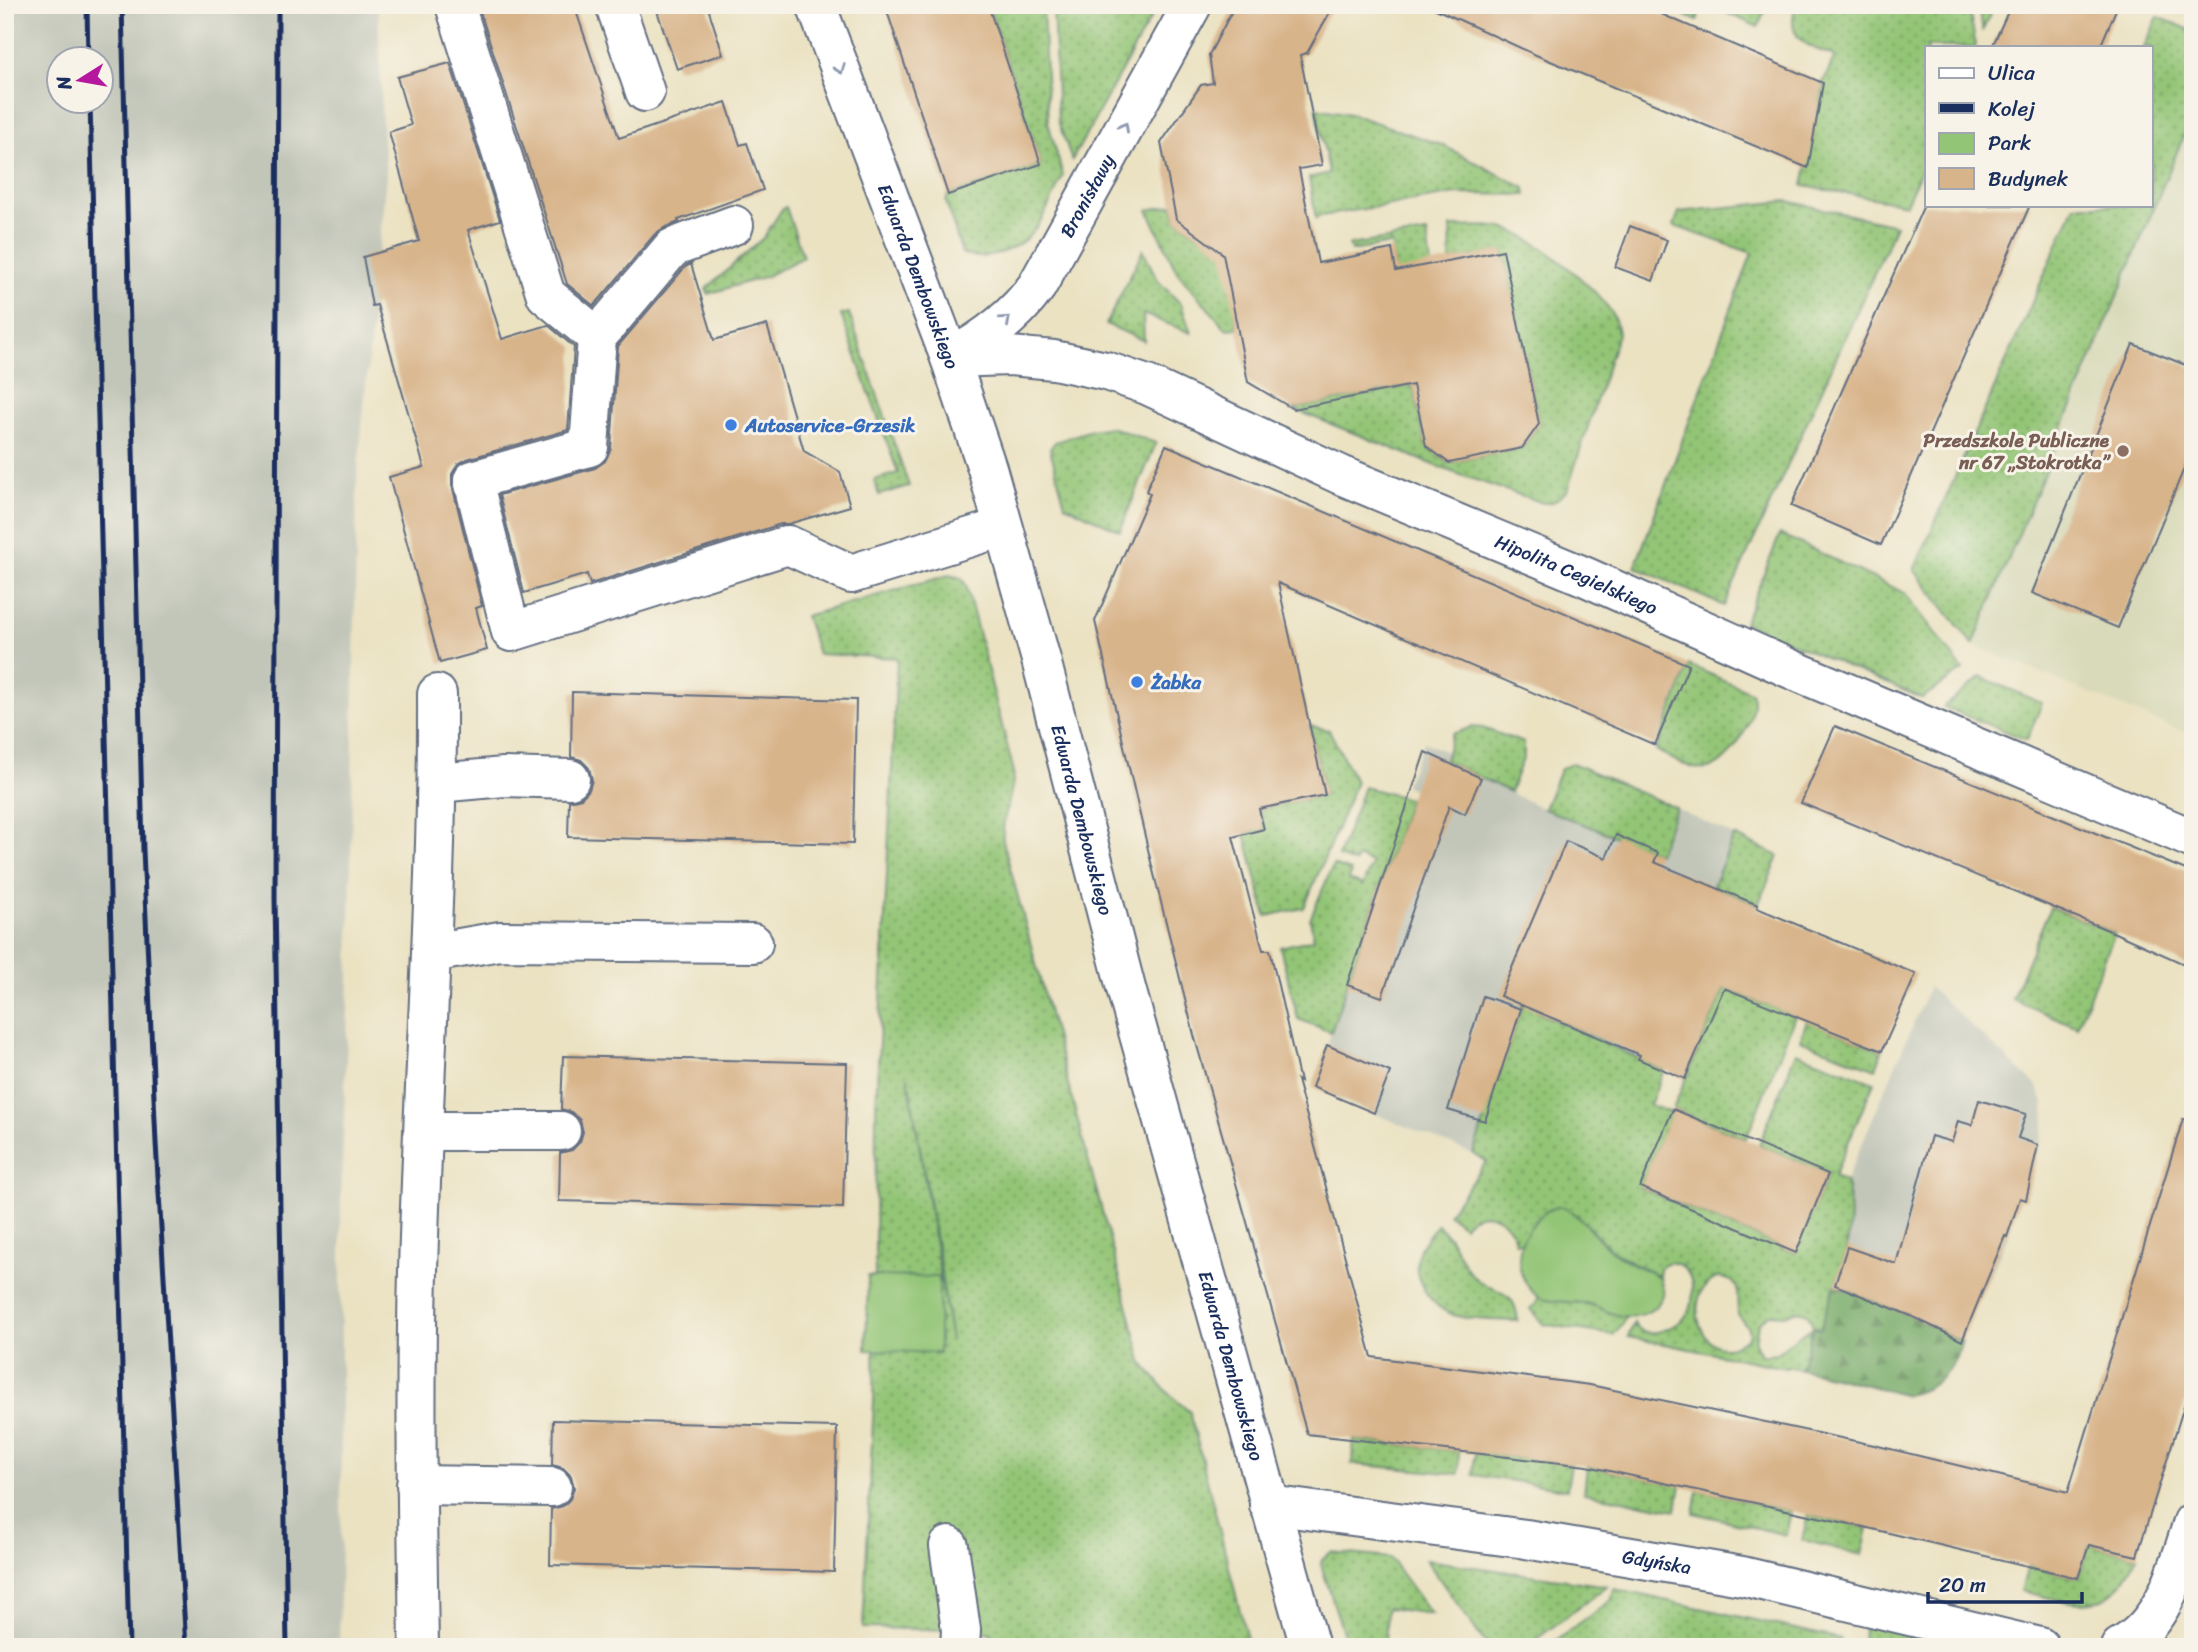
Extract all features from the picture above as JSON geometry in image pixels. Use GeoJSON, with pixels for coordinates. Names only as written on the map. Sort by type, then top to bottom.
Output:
{"type":"FeatureCollection","features":[{"type":"Feature","properties":{"kind":"street"},"geometry":{"type":"LineString","coordinates":[[454,5],[547,295],[597,337]]}},
{"type":"Feature","properties":{"kind":"street"},"geometry":{"type":"LineString","coordinates":[[615,5],[645,92]]}},
{"type":"Feature","properties":{"kind":"street","name":"Edwarda Dembowskiego"},"geometry":{"type":"LineString","coordinates":[[816,5],[950,358],[987,468],[1040,656],[1127,992],[1310,1647]]}},
{"type":"Feature","properties":{"kind":"street","name":"Bronisławy"},"geometry":{"type":"LineString","coordinates":[[950,358],[995,330],[1017,310],[1037,286],[1192,5]]}},
{"type":"Feature","properties":{"kind":"street"},"geometry":{"type":"LineString","coordinates":[[734,225],[672,248],[597,337],[589,447],[474,480],[511,632],[788,545],[851,574],[1003,527]]}},
{"type":"Feature","properties":{"kind":"street","name":"Hipolita Cegielskiego"},"geometry":{"type":"LineString","coordinates":[[950,358],[1010,356],[1054,360],[1106,371],[1147,385],[1343,475],[2193,839]]}},
{"type":"Feature","properties":{"kind":"street"},"geometry":{"type":"LineString","coordinates":[[419,1647],[416,1485],[418,1269],[437,783],[437,694]]}},
{"type":"Feature","properties":{"kind":"street"},"geometry":{"type":"LineString","coordinates":[[437,783],[504,777],[570,779]]}},
{"type":"Feature","properties":{"kind":"street"},"geometry":{"type":"LineString","coordinates":[[431,953],[500,941],[752,943]]}},
{"type":"Feature","properties":{"kind":"street"},"geometry":{"type":"LineString","coordinates":[[424,1131],[561,1131]]}},
{"type":"Feature","properties":{"kind":"street"},"geometry":{"type":"LineString","coordinates":[[416,1485],[552,1487]]}},
{"type":"Feature","properties":{"kind":"street","name":"Gdyńska"},"geometry":{"type":"LineString","coordinates":[[1269,1505],[1514,1537],[1742,1576],[2040,1647]]}},
{"type":"Feature","properties":{"kind":"street"},"geometry":{"type":"LineString","coordinates":[[2120,1647],[2142,1632],[2155,1618],[2167,1594],[2193,1522]]}},
{"type":"Feature","properties":{"kind":"street"},"geometry":{"type":"LineString","coordinates":[[949,1546],[961,1638]]}},
{"type":"Feature","properties":{"kind":"shaded area"},"geometry":{"type":"Polygon","coordinates":[[[5,5],[378,5],[386,175],[357,479],[349,984],[341,1194],[339,1647],[5,1647],[5,5]]]}},
{"type":"Feature","properties":{"kind":"shaded area","name":"Przedszkole Publiczne nr 67 „Stokrotka”"},"geometry":{"type":"Polygon","coordinates":[[[2193,113],[2193,736],[1973,645],[2193,113]]]}},
{"type":"Feature","properties":{"kind":"shaded area"},"geometry":{"type":"Polygon","coordinates":[[[1424,742],[1448,753],[1445,761],[1544,809],[1658,852],[1676,808],[1734,836],[1713,886],[1758,905],[1685,1079],[1539,1013],[1523,997],[1473,1154],[1334,1097],[1343,1073],[1328,1042],[1412,791],[1405,785],[1424,742]]]}},
{"type":"Feature","properties":{"kind":"shaded area"},"geometry":{"type":"Polygon","coordinates":[[[1929,987],[2037,1086],[2044,1102],[2045,1122],[2026,1200],[2019,1198],[2009,1234],[1979,1300],[1916,1271],[1847,1247],[1850,1235],[1845,1183],[1929,987]]]}},
{"type":"Feature","properties":{"kind":"green space"},"geometry":{"type":"Polygon","coordinates":[[[988,5],[1043,5],[1048,122],[1063,176],[1043,217],[1029,236],[1002,253],[981,257],[962,253],[946,202],[948,195],[1041,164],[988,5]]]}},
{"type":"Feature","properties":{"kind":"green space"},"geometry":{"type":"Polygon","coordinates":[[[1053,5],[1158,5],[1072,160],[1058,121],[1053,5]]]}},
{"type":"Feature","properties":{"kind":"green space"},"geometry":{"type":"Polygon","coordinates":[[[1661,5],[1702,5],[1697,21],[1661,5]]]}},
{"type":"Feature","properties":{"kind":"green space"},"geometry":{"type":"Polygon","coordinates":[[[1709,5],[1756,5],[1765,10],[1758,27],[1709,5]]]}},
{"type":"Feature","properties":{"kind":"green space"},"geometry":{"type":"Polygon","coordinates":[[[1796,5],[1968,5],[1976,46],[1925,46],[1925,161],[1906,204],[1803,186],[1823,83],[1835,56],[1801,40],[1793,26],[1796,5]]]}},
{"type":"Feature","properties":{"kind":"green space"},"geometry":{"type":"Polygon","coordinates":[[[1977,5],[1994,5],[1983,30],[1977,5]]]}},
{"type":"Feature","properties":{"kind":"green space"},"geometry":{"type":"Polygon","coordinates":[[[2158,17],[2193,31],[2193,113],[1973,645],[1914,570],[2075,206],[2152,206],[2152,46],[2144,46],[2158,17]]]}},
{"type":"Feature","properties":{"kind":"green space"},"geometry":{"type":"Polygon","coordinates":[[[1316,108],[1351,114],[1442,145],[1525,188],[1526,195],[1457,194],[1316,219],[1309,178],[1329,173],[1316,108]]]}},
{"type":"Feature","properties":{"kind":"green space"},"geometry":{"type":"Polygon","coordinates":[[[1787,201],[1896,225],[1724,606],[1635,567],[1752,253],[1674,226],[1679,212],[1787,201]]]}},
{"type":"Feature","properties":{"kind":"green space"},"geometry":{"type":"Polygon","coordinates":[[[1173,205],[1176,219],[1200,237],[1227,231],[1237,328],[1226,329],[1177,272],[1148,210],[1173,205]]]}},
{"type":"Feature","properties":{"kind":"green space"},"geometry":{"type":"Polygon","coordinates":[[[786,207],[803,257],[767,276],[708,294],[706,289],[764,237],[786,207]]]}},
{"type":"Feature","properties":{"kind":"green space"},"geometry":{"type":"Polygon","coordinates":[[[1451,227],[1493,227],[1519,234],[1548,252],[1579,277],[1604,302],[1614,318],[1618,334],[1567,491],[1553,502],[1543,503],[1452,472],[1293,409],[1413,385],[1426,446],[1449,463],[1522,448],[1539,424],[1503,251],[1450,261],[1451,227]]]}},
{"type":"Feature","properties":{"kind":"green space"},"geometry":{"type":"Polygon","coordinates":[[[1427,233],[1432,274],[1397,280],[1391,244],[1351,251],[1349,245],[1427,233]]]}},
{"type":"Feature","properties":{"kind":"green space"},"geometry":{"type":"Polygon","coordinates":[[[1143,250],[1158,281],[1181,304],[1191,333],[1143,314],[1144,341],[1106,324],[1143,250]]]}},
{"type":"Feature","properties":{"kind":"green space"},"geometry":{"type":"Polygon","coordinates":[[[849,313],[909,486],[879,495],[874,480],[898,473],[841,315],[849,313]]]}},
{"type":"Feature","properties":{"kind":"green space"},"geometry":{"type":"Polygon","coordinates":[[[1111,427],[1156,443],[1120,531],[1065,505],[1050,449],[1055,442],[1091,430],[1111,427]]]}},
{"type":"Feature","properties":{"kind":"green space"},"geometry":{"type":"Polygon","coordinates":[[[1780,534],[1905,593],[1963,670],[1922,698],[1744,623],[1780,534]]]}},
{"type":"Feature","properties":{"kind":"green space"},"geometry":{"type":"Polygon","coordinates":[[[949,575],[961,578],[966,585],[1014,772],[1003,841],[1143,1364],[1169,1394],[1190,1412],[1249,1647],[1025,1647],[1025,1644],[990,1642],[992,1633],[863,1628],[874,1400],[876,1108],[897,658],[818,654],[805,616],[949,575]],[[908,1077],[951,1341],[940,1264],[908,1077]]]}},
{"type":"Feature","properties":{"kind":"green space"},"geometry":{"type":"Polygon","coordinates":[[[1689,665],[1751,692],[1753,701],[1752,712],[1742,736],[1726,758],[1708,769],[1688,766],[1656,750],[1689,665]]]}},
{"type":"Feature","properties":{"kind":"green space"},"geometry":{"type":"Polygon","coordinates":[[[1981,677],[2042,703],[2027,740],[1944,707],[1981,677]]]}},
{"type":"Feature","properties":{"kind":"green space"},"geometry":{"type":"Polygon","coordinates":[[[1310,726],[1329,730],[1356,782],[1304,908],[1266,916],[1245,834],[1264,829],[1259,809],[1325,795],[1310,726]]]}},
{"type":"Feature","properties":{"kind":"green space"},"geometry":{"type":"Polygon","coordinates":[[[1472,727],[1483,728],[1524,743],[1524,756],[1510,792],[1445,761],[1452,734],[1472,727]]]}},
{"type":"Feature","properties":{"kind":"green space"},"geometry":{"type":"Polygon","coordinates":[[[1572,763],[1676,808],[1658,853],[1544,809],[1560,770],[1572,763]]]}},
{"type":"Feature","properties":{"kind":"green space"},"geometry":{"type":"Polygon","coordinates":[[[1364,787],[1409,799],[1331,1032],[1298,1019],[1280,947],[1314,939],[1310,919],[1333,865],[1351,871],[1349,880],[1363,885],[1372,863],[1357,857],[1355,863],[1338,857],[1364,787]]]}},
{"type":"Feature","properties":{"kind":"green space"},"geometry":{"type":"Polygon","coordinates":[[[1734,836],[1779,856],[1758,905],[1713,886],[1734,836]]]}},
{"type":"Feature","properties":{"kind":"green space"},"geometry":{"type":"Polygon","coordinates":[[[2050,907],[2115,933],[2077,1027],[2012,999],[2050,907]]]}},
{"type":"Feature","properties":{"kind":"green space"},"geometry":{"type":"Polygon","coordinates":[[[1724,988],[1795,1016],[1746,1139],[1673,1109],[1724,988]]]}},
{"type":"Feature","properties":{"kind":"green space"},"geometry":{"type":"Polygon","coordinates":[[[1523,997],[1539,1013],[1664,1070],[1650,1105],[1672,1113],[1640,1188],[1795,1253],[1828,1174],[1759,1145],[1796,1052],[1874,1082],[1834,1176],[1845,1181],[1850,1220],[1848,1239],[1820,1329],[1813,1328],[1801,1369],[1628,1337],[1634,1323],[1646,1332],[1655,1332],[1674,1326],[1682,1320],[1691,1306],[1693,1290],[1690,1278],[1678,1264],[1664,1264],[1660,1269],[1660,1277],[1613,1252],[1573,1212],[1536,1220],[1522,1243],[1515,1242],[1508,1226],[1494,1216],[1477,1215],[1464,1226],[1448,1214],[1487,1161],[1473,1154],[1523,997]],[[1719,1277],[1704,1288],[1698,1314],[1699,1323],[1708,1339],[1716,1346],[1726,1347],[1748,1338],[1749,1330],[1738,1315],[1737,1288],[1732,1281],[1719,1277]],[[1795,1311],[1785,1315],[1769,1314],[1758,1324],[1755,1343],[1761,1355],[1778,1353],[1813,1327],[1808,1315],[1795,1311]]]}},
{"type":"Feature","properties":{"kind":"green space"},"geometry":{"type":"Polygon","coordinates":[[[1807,1020],[1882,1051],[1876,1069],[1800,1040],[1807,1020]]]}},
{"type":"Feature","properties":{"kind":"green space"},"geometry":{"type":"Polygon","coordinates":[[[1563,1207],[1577,1216],[1617,1255],[1660,1277],[1664,1293],[1655,1307],[1642,1315],[1626,1316],[1585,1303],[1542,1299],[1532,1292],[1520,1267],[1522,1244],[1529,1229],[1540,1217],[1552,1208],[1563,1207]]]}},
{"type":"Feature","properties":{"kind":"green space"},"geometry":{"type":"Polygon","coordinates":[[[1438,1224],[1471,1274],[1509,1297],[1518,1321],[1479,1320],[1457,1316],[1448,1313],[1431,1300],[1420,1281],[1417,1261],[1419,1251],[1438,1224]]]}},
{"type":"Feature","properties":{"kind":"green space"},"geometry":{"type":"Polygon","coordinates":[[[868,1276],[939,1277],[939,1353],[866,1350],[868,1276]]]}},
{"type":"Feature","properties":{"kind":"green space"},"geometry":{"type":"Polygon","coordinates":[[[1835,1285],[1911,1316],[1962,1341],[1949,1369],[1936,1383],[1907,1395],[1801,1369],[1813,1327],[1820,1329],[1835,1285]]]}},
{"type":"Feature","properties":{"kind":"green space"},"geometry":{"type":"Polygon","coordinates":[[[1539,1297],[1597,1306],[1626,1316],[1613,1335],[1543,1324],[1530,1309],[1539,1297]]]}},
{"type":"Feature","properties":{"kind":"green space"},"geometry":{"type":"Polygon","coordinates":[[[1354,1440],[1459,1451],[1458,1474],[1352,1464],[1354,1440]]]}},
{"type":"Feature","properties":{"kind":"green space"},"geometry":{"type":"Polygon","coordinates":[[[1475,1453],[1571,1464],[1567,1489],[1473,1475],[1475,1453]]]}},
{"type":"Feature","properties":{"kind":"green space"},"geometry":{"type":"Polygon","coordinates":[[[1587,1466],[1681,1486],[1676,1510],[1584,1493],[1587,1466]]]}},
{"type":"Feature","properties":{"kind":"green space"},"geometry":{"type":"Polygon","coordinates":[[[1698,1490],[1791,1511],[1786,1535],[1694,1513],[1698,1490]]]}},
{"type":"Feature","properties":{"kind":"green space"},"geometry":{"type":"Polygon","coordinates":[[[1808,1515],[1868,1528],[1862,1555],[1802,1540],[1808,1515]]]}},
{"type":"Feature","properties":{"kind":"green space"},"geometry":{"type":"Polygon","coordinates":[[[2089,1545],[2137,1556],[2127,1576],[2103,1599],[2075,1603],[2021,1591],[2028,1566],[2078,1578],[2089,1545]]]}},
{"type":"Feature","properties":{"kind":"green space"},"geometry":{"type":"Polygon","coordinates":[[[1331,1552],[1390,1558],[1431,1614],[1387,1608],[1385,1647],[1348,1647],[1321,1565],[1322,1559],[1331,1552]]]}},
{"type":"Feature","properties":{"kind":"green space"},"geometry":{"type":"Polygon","coordinates":[[[1426,1560],[1607,1586],[1526,1647],[1488,1647],[1426,1560]]]}},
{"type":"Feature","properties":{"kind":"green space"},"geometry":{"type":"Polygon","coordinates":[[[1614,1589],[1841,1639],[1840,1647],[1547,1647],[1611,1600],[1614,1589]]]}},
{"type":"Feature","properties":{"kind":"green space"},"geometry":{"type":"Polygon","coordinates":[[[1864,1624],[1952,1647],[1863,1647],[1864,1624]]]}},
{"type":"Feature","properties":{"kind":"building"},"geometry":{"type":"Polygon","coordinates":[[[478,5],[574,5],[619,138],[726,102],[740,145],[747,143],[763,190],[678,220],[679,222],[655,234],[594,306],[567,284],[478,5]]]}},
{"type":"Feature","properties":{"kind":"building"},"geometry":{"type":"Polygon","coordinates":[[[655,5],[707,5],[723,54],[677,69],[655,5]]]}},
{"type":"Feature","properties":{"kind":"building"},"geometry":{"type":"Polygon","coordinates":[[[885,5],[988,5],[1041,164],[948,195],[885,5]]]}},
{"type":"Feature","properties":{"kind":"building"},"geometry":{"type":"Polygon","coordinates":[[[1235,5],[1334,5],[1307,53],[1300,55],[1322,165],[1299,169],[1318,263],[1392,249],[1396,271],[1503,250],[1539,424],[1522,448],[1449,463],[1426,446],[1413,385],[1293,409],[1248,382],[1223,254],[1176,219],[1161,143],[1201,85],[1213,83],[1209,55],[1235,5]]]}},
{"type":"Feature","properties":{"kind":"building"},"geometry":{"type":"Polygon","coordinates":[[[1427,5],[1640,5],[1823,83],[1808,168],[1536,55],[1427,5]]]}},
{"type":"Feature","properties":{"kind":"building"},"geometry":{"type":"Polygon","coordinates":[[[2011,5],[2118,5],[2100,46],[1992,46],[2011,5]]]}},
{"type":"Feature","properties":{"kind":"building"},"geometry":{"type":"Polygon","coordinates":[[[450,63],[500,220],[468,230],[502,339],[548,325],[574,347],[568,430],[467,459],[458,464],[452,474],[452,485],[482,606],[476,608],[487,650],[440,663],[389,477],[424,467],[377,305],[372,306],[363,257],[419,241],[389,132],[411,125],[397,77],[450,63]]]}},
{"type":"Feature","properties":{"kind":"building"},"geometry":{"type":"Polygon","coordinates":[[[1924,205],[2030,206],[1881,545],[1791,506],[1924,205]]]}},
{"type":"Feature","properties":{"kind":"building"},"geometry":{"type":"Polygon","coordinates":[[[1630,226],[1667,240],[1653,281],[1615,267],[1630,226]]]}},
{"type":"Feature","properties":{"kind":"building"},"geometry":{"type":"Polygon","coordinates":[[[691,264],[714,340],[767,325],[804,451],[840,472],[850,506],[781,524],[590,584],[587,574],[524,593],[499,495],[595,468],[605,461],[611,449],[618,346],[685,267],[691,264]]]}},
{"type":"Feature","properties":{"kind":"building"},"geometry":{"type":"Polygon","coordinates":[[[2133,344],[2193,368],[2193,447],[2118,628],[2032,593],[2133,344]]]}},
{"type":"Feature","properties":{"kind":"building"},"geometry":{"type":"Polygon","coordinates":[[[1166,445],[1689,665],[1655,745],[1278,583],[1325,795],[1259,809],[1264,829],[1233,837],[1263,950],[1270,950],[1300,1082],[1297,1080],[1372,1357],[1590,1385],[1874,1445],[2068,1492],[2183,1119],[2193,1121],[2193,1377],[2137,1556],[2089,1545],[2078,1578],[1587,1466],[1307,1434],[1194,1035],[1095,621],[1150,494],[1146,491],[1166,445]]]}},
{"type":"Feature","properties":{"kind":"building"},"geometry":{"type":"Polygon","coordinates":[[[572,692],[856,700],[853,844],[568,837],[569,801],[581,798],[589,790],[592,780],[589,768],[581,760],[571,757],[572,692]]]}},
{"type":"Feature","properties":{"kind":"building"},"geometry":{"type":"Polygon","coordinates":[[[1835,726],[2193,873],[2193,968],[1801,803],[1835,726]]]}},
{"type":"Feature","properties":{"kind":"building"},"geometry":{"type":"Polygon","coordinates":[[[1425,752],[1481,778],[1465,814],[1449,806],[1382,997],[1347,985],[1425,752]]]}},
{"type":"Feature","properties":{"kind":"building"},"geometry":{"type":"Polygon","coordinates":[[[1616,835],[1658,853],[1654,862],[1916,974],[1882,1051],[1724,988],[1685,1079],[1638,1059],[1640,1055],[1500,996],[1566,841],[1606,858],[1616,835]]]}},
{"type":"Feature","properties":{"kind":"building"},"geometry":{"type":"Polygon","coordinates":[[[1483,996],[1521,1009],[1485,1121],[1448,1110],[1483,996]]]}},
{"type":"Feature","properties":{"kind":"building"},"geometry":{"type":"Polygon","coordinates":[[[1327,1045],[1390,1072],[1374,1113],[1312,1087],[1327,1045]]]}},
{"type":"Feature","properties":{"kind":"building"},"geometry":{"type":"Polygon","coordinates":[[[563,1056],[847,1063],[843,1208],[559,1201],[560,1153],[572,1150],[580,1142],[583,1132],[580,1120],[571,1112],[561,1109],[563,1056]]]}},
{"type":"Feature","properties":{"kind":"building"},"geometry":{"type":"Polygon","coordinates":[[[1979,1100],[2026,1114],[2018,1138],[2038,1145],[2026,1200],[2020,1198],[2007,1237],[2005,1236],[1962,1341],[1911,1316],[1835,1285],[1847,1247],[1896,1264],[1931,1136],[1952,1142],[1958,1121],[1972,1125],[1979,1100]]]}},
{"type":"Feature","properties":{"kind":"building"},"geometry":{"type":"Polygon","coordinates":[[[1673,1109],[1828,1174],[1796,1253],[1640,1187],[1673,1109]]]}},
{"type":"Feature","properties":{"kind":"building"},"geometry":{"type":"Polygon","coordinates":[[[553,1420],[837,1427],[834,1572],[550,1565],[551,1509],[563,1506],[570,1499],[574,1488],[571,1476],[563,1468],[552,1465],[553,1420]]]}},
{"type":"Feature","properties":{"kind":"railway"},"geometry":{"type":"LineString","coordinates":[[87,5],[88,46]]}},
{"type":"Feature","properties":{"kind":"railway"},"geometry":{"type":"LineString","coordinates":[[122,5],[143,850],[156,1143],[186,1647]]}},
{"type":"Feature","properties":{"kind":"railway"},"geometry":{"type":"LineString","coordinates":[[278,5],[275,899],[287,1647]]}},
{"type":"Feature","properties":{"kind":"railway"},"geometry":{"type":"LineString","coordinates":[[90,116],[129,1647]]}},
{"type":"Feature","properties":{"kind":"place","name":"Autoservice-Grzesik"},"geometry":{"type":"Point","coordinates":[731,425]}},
{"type":"Feature","properties":{"kind":"place","name":"Przedszkole Publiczne nr 67 „Stokrotka”"},"geometry":{"type":"Point","coordinates":[2123,451]}},
{"type":"Feature","properties":{"kind":"place","name":"Żabka"},"geometry":{"type":"Point","coordinates":[1137,682]}}]}
